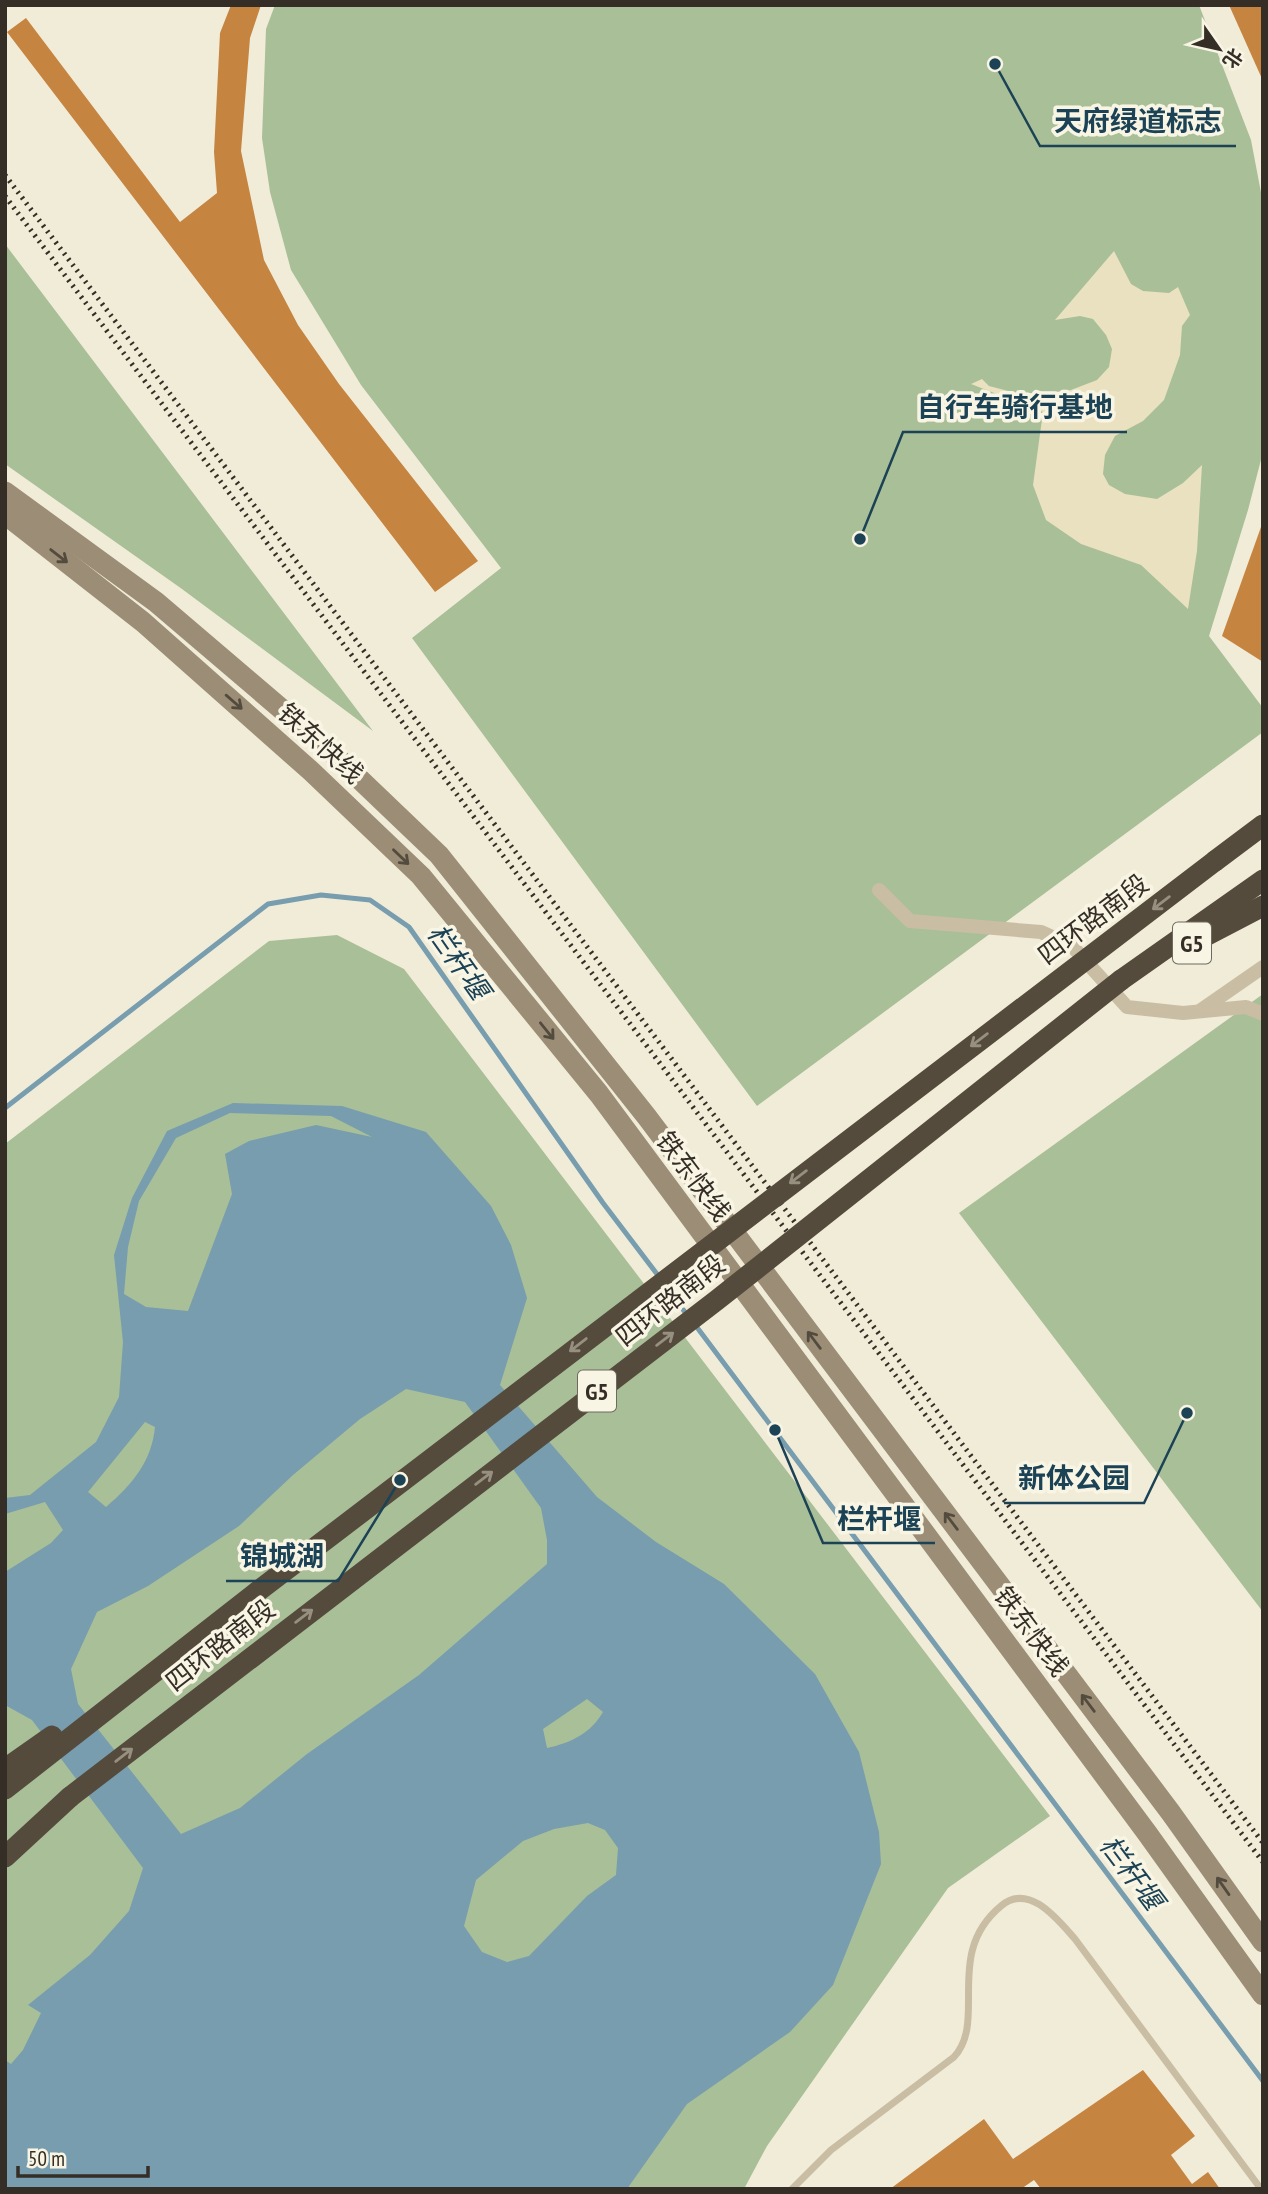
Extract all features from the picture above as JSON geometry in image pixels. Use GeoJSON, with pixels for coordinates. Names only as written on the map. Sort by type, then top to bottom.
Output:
{"type":"FeatureCollection","features":[{"type":"Feature","properties":{"kind":"highway","name":"四环路南段"},"geometry":{"type":"LineString","coordinates":[[5,1789],[257,1592],[1258,827]]}},
{"type":"Feature","properties":{"kind":"highway","name":"四环路南段"},"geometry":{"type":"LineString","coordinates":[[5,1845],[717,1300],[1121,980],[1263,880]]}},
{"type":"Feature","properties":{"kind":"highway","name":"G5"},"geometry":{"type":"LineString","coordinates":[[1121,980],[1263,906]]}},
{"type":"Feature","properties":{"kind":"highway"},"geometry":{"type":"LineString","coordinates":[[5,1769],[257,1592]]}},
{"type":"Feature","properties":{"kind":"highway"},"geometry":{"type":"LineString","coordinates":[[5,1857],[70,1797]]}},
{"type":"Feature","properties":{"kind":"main road","name":"铁东快线"},"geometry":{"type":"LineString","coordinates":[[5,492],[166,611],[326,747],[439,856],[655,1128],[1171,1813],[1263,1942]]}},
{"type":"Feature","properties":{"kind":"main road","name":"铁东快线"},"geometry":{"type":"LineString","coordinates":[[5,514],[143,622],[311,771],[421,876],[599,1094],[1139,1822],[1263,1995]]}},
{"type":"Feature","properties":{"kind":"street"},"geometry":{"type":"LineString","coordinates":[[879,890],[910,921],[1041,932],[1072,946],[1127,1007],[1198,1011],[1246,1007],[1263,1014]]}},
{"type":"Feature","properties":{"kind":"street"},"geometry":{"type":"LineString","coordinates":[[1198,1011],[1263,967]]}},
{"type":"Feature","properties":{"kind":"lane"},"geometry":{"type":"LineString","coordinates":[[792,2189],[831,2150],[954,2057],[964,2046],[968,2030],[966,1977],[975,1941],[988,1916],[1007,1901],[1029,1899],[1048,1910],[1075,1939],[1261,2189]]}},
{"type":"Feature","properties":{"kind":"green space"},"geometry":{"type":"Polygon","coordinates":[[[275,5],[1199,5],[1251,140],[1263,203],[1263,452],[1209,636],[1263,708],[1263,732],[757,1106],[412,638],[501,568],[361,385],[291,270],[270,192],[262,138],[266,29],[275,5]]]}},
{"type":"Feature","properties":{"kind":"green space"},"geometry":{"type":"Polygon","coordinates":[[[5,244],[373,731],[182,589],[5,464],[5,244]]]}},
{"type":"Feature","properties":{"kind":"green space"},"geometry":{"type":"Polygon","coordinates":[[[337,935],[404,969],[1050,1816],[948,1888],[767,2146],[744,2189],[5,2189],[5,1144],[269,941],[337,935]]]}},
{"type":"Feature","properties":{"kind":"green space"},"geometry":{"type":"Polygon","coordinates":[[[1263,994],[1263,1612],[959,1213],[1263,994]]]}},
{"type":"Feature","properties":{"kind":"shaded area"},"geometry":{"type":"Polygon","coordinates":[[[1114,251],[1131,284],[1143,291],[1169,293],[1178,287],[1190,315],[1182,326],[1180,355],[1164,400],[1143,421],[1115,436],[1105,455],[1103,474],[1109,485],[1125,494],[1157,499],[1183,483],[1202,465],[1197,551],[1188,609],[1141,565],[1081,544],[1046,520],[1033,485],[1043,412],[971,384],[982,379],[989,386],[1016,393],[1048,393],[1071,390],[1097,380],[1109,367],[1112,349],[1106,335],[1093,319],[1080,316],[1055,320],[1114,251]]]}},
{"type":"Feature","properties":{"kind":"water"},"geometry":{"type":"Polygon","coordinates":[[[233,1103],[342,1106],[426,1132],[491,1206],[511,1245],[527,1298],[500,1385],[597,1497],[656,1542],[724,1584],[815,1674],[859,1752],[879,1832],[881,1864],[833,1985],[790,2032],[687,2104],[627,2189],[5,2189],[5,2060],[11,2064],[23,2050],[41,2013],[28,2005],[90,1955],[129,1911],[143,1868],[32,1720],[5,1705],[5,1572],[51,1543],[63,1530],[45,1502],[5,1514],[5,1498],[30,1495],[96,1442],[119,1397],[123,1342],[114,1255],[132,1198],[167,1131],[233,1103]],[[230,1113],[176,1138],[139,1201],[128,1247],[124,1294],[146,1307],[188,1311],[232,1194],[225,1154],[249,1141],[316,1125],[372,1137],[331,1116],[230,1113]],[[406,1389],[360,1419],[293,1475],[239,1526],[148,1586],[97,1612],[71,1669],[78,1704],[181,1834],[240,1808],[307,1754],[419,1675],[547,1564],[547,1540],[541,1508],[465,1402],[406,1389]],[[145,1422],[88,1492],[106,1507],[115,1499],[139,1472],[150,1451],[155,1427],[145,1422]],[[587,1699],[543,1729],[547,1748],[580,1736],[593,1726],[603,1712],[587,1699]],[[588,1823],[554,1829],[523,1841],[476,1880],[464,1926],[482,1952],[507,1962],[529,1956],[587,1896],[616,1875],[618,1848],[605,1830],[588,1823]]]}},
{"type":"Feature","properties":{"kind":"building"},"geometry":{"type":"Polygon","coordinates":[[[231,5],[261,5],[250,38],[241,151],[264,260],[298,325],[339,384],[478,561],[435,592],[7,32],[26,18],[180,222],[217,193],[214,152],[220,33],[231,5]]]}},
{"type":"Feature","properties":{"kind":"building"},"geometry":{"type":"Polygon","coordinates":[[[1229,5],[1263,5],[1263,81],[1229,5]]]}},
{"type":"Feature","properties":{"kind":"building"},"geometry":{"type":"Polygon","coordinates":[[[1263,527],[1263,662],[1222,636],[1263,527]]]}},
{"type":"Feature","properties":{"kind":"building"},"geometry":{"type":"Polygon","coordinates":[[[1143,2070],[1195,2136],[1171,2155],[1192,2184],[1208,2172],[1220,2189],[1041,2189],[1034,2180],[1021,2189],[890,2189],[984,2119],[1013,2159],[1143,2070]]]}},
{"type":"Feature","properties":{"kind":"waterway","name":"栏杆堰"},"geometry":{"type":"LineString","coordinates":[[5,1108],[268,904],[321,895],[370,900],[409,927],[603,1203],[660,1278]]}},
{"type":"Feature","properties":{"kind":"waterway","name":"栏杆堰"},"geometry":{"type":"LineString","coordinates":[[666,1286],[687,1315]]}},
{"type":"Feature","properties":{"kind":"waterway","name":"栏杆堰"},"geometry":{"type":"LineString","coordinates":[[693,1322],[1263,2081]]}},
{"type":"Feature","properties":{"kind":"railway"},"geometry":{"type":"LineString","coordinates":[[5,175],[1263,1843]]}},
{"type":"Feature","properties":{"kind":"railway"},"geometry":{"type":"LineString","coordinates":[[5,196],[1263,1862]]}},
{"type":"Feature","properties":{"kind":"place","name":"天府绿道标志"},"geometry":{"type":"Point","coordinates":[995,64]}},
{"type":"Feature","properties":{"kind":"place","name":"自行车骑行基地"},"geometry":{"type":"Point","coordinates":[860,539]}},
{"type":"Feature","properties":{"kind":"place","name":"新体公园"},"geometry":{"type":"Point","coordinates":[1187,1413]}},
{"type":"Feature","properties":{"kind":"place","name":"栏杆堰"},"geometry":{"type":"Point","coordinates":[775,1430]}},
{"type":"Feature","properties":{"kind":"place","name":"锦城湖"},"geometry":{"type":"Point","coordinates":[400,1480]}}]}
